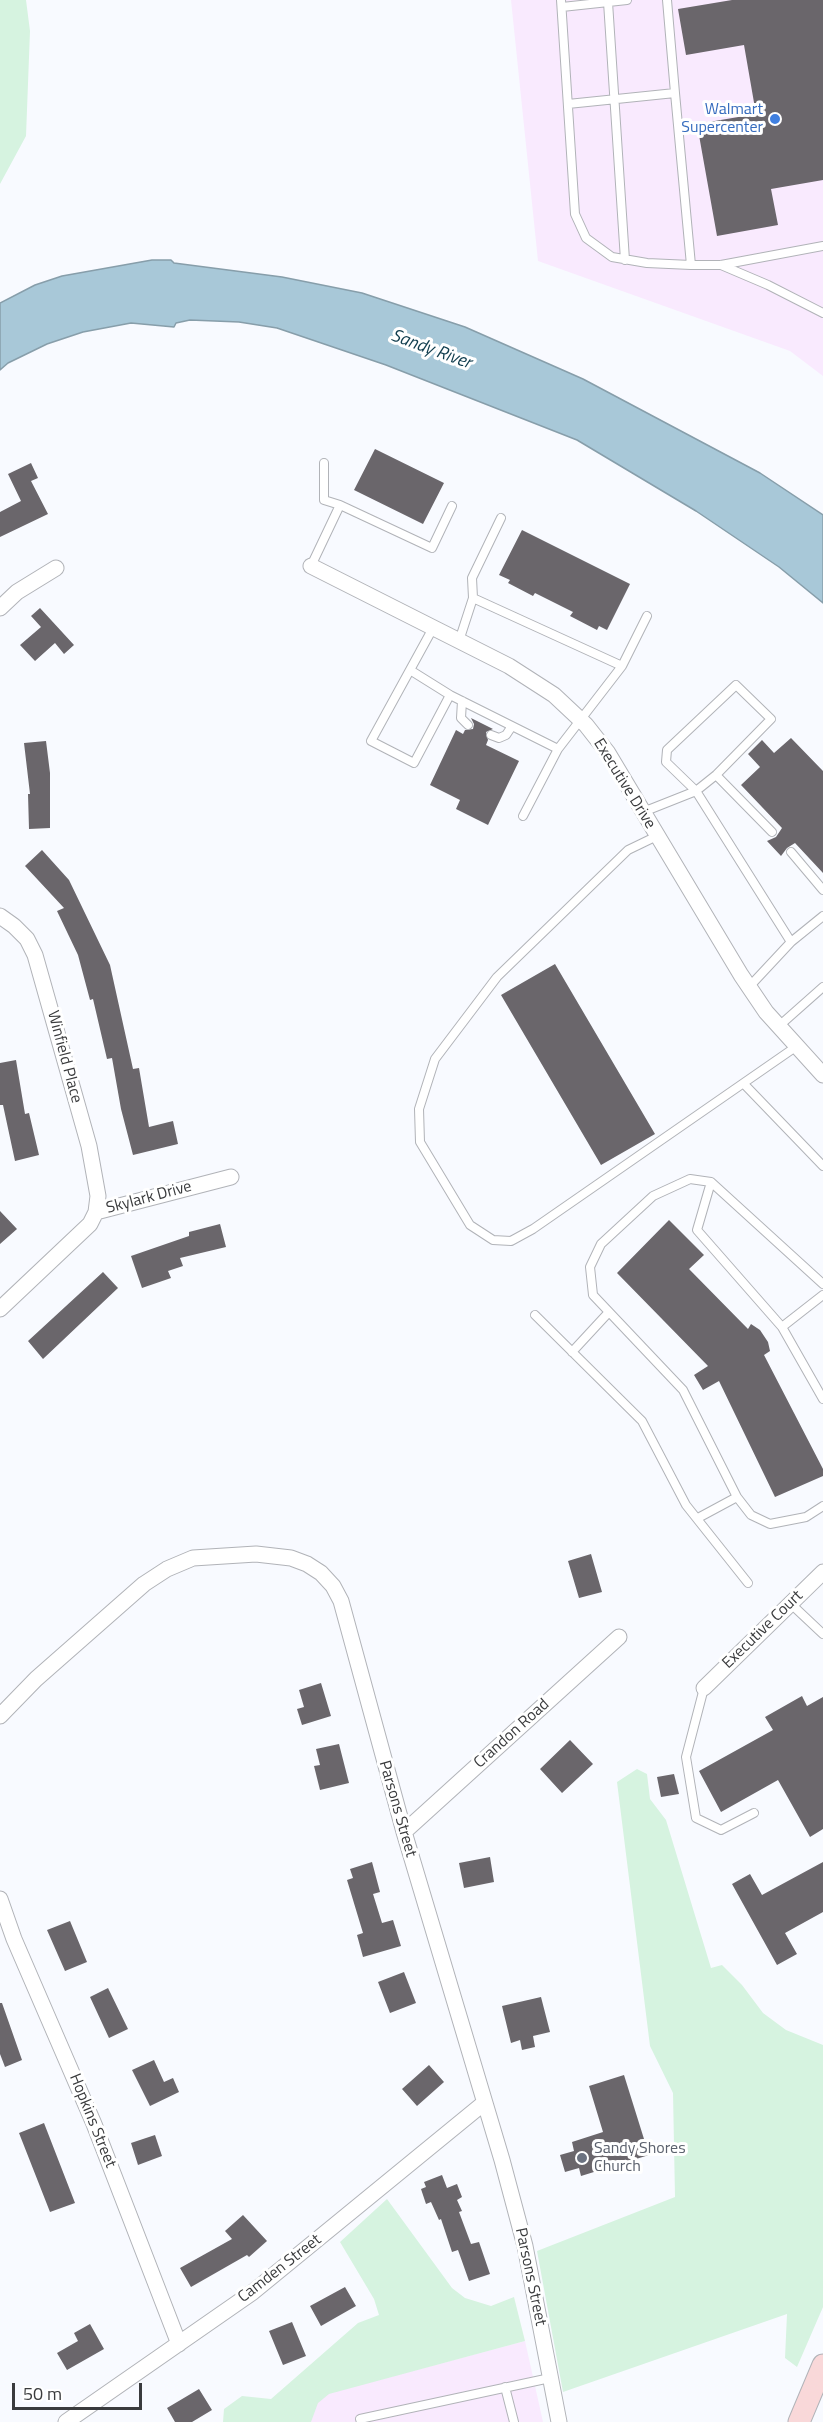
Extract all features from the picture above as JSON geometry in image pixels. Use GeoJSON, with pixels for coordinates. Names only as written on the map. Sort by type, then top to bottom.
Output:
{"type":"FeatureCollection","features":[{"type":"Feature","properties":{"kind":"main road"},"geometry":{"type":"LineString","coordinates":[[799,2422],[823,2365]]}},
{"type":"Feature","properties":{"kind":"street","name":"Executive Drive"},"geometry":{"type":"LineString","coordinates":[[311,566],[509,666],[554,695],[582,721],[608,753],[749,987],[779,1026],[823,1076]]}},
{"type":"Feature","properties":{"kind":"street"},"geometry":{"type":"LineString","coordinates":[[0,608],[17,592],[56,568]]}},
{"type":"Feature","properties":{"kind":"street","name":"Winfield Place"},"geometry":{"type":"LineString","coordinates":[[0,916],[27,939],[35,955],[89,1146],[98,1196],[96,1212]]}},
{"type":"Feature","properties":{"kind":"street","name":"Skylark Drive"},"geometry":{"type":"LineString","coordinates":[[0,1309],[90,1224],[96,1212],[231,1177]]}},
{"type":"Feature","properties":{"kind":"street","name":"Parsons Street"},"geometry":{"type":"LineString","coordinates":[[0,1716],[36,1679],[80,1643],[144,1584],[168,1569],[193,1558],[256,1554],[291,1558],[321,1573],[333,1586],[341,1601],[404,1832],[502,2160],[525,2246],[559,2422]]}},
{"type":"Feature","properties":{"kind":"street","name":"Executive Court"},"geometry":{"type":"LineString","coordinates":[[704,1688],[823,1572]]}},
{"type":"Feature","properties":{"kind":"street","name":"Crandon Road"},"geometry":{"type":"LineString","coordinates":[[404,1832],[620,1637]]}},
{"type":"Feature","properties":{"kind":"street","name":"Hopkins Street"},"geometry":{"type":"LineString","coordinates":[[0,1899],[14,1939],[94,2124],[179,2344]]}},
{"type":"Feature","properties":{"kind":"street","name":"Camden Street"},"geometry":{"type":"LineString","coordinates":[[66,2422],[253,2292],[484,2103]]}},
{"type":"Feature","properties":{"kind":"lane"},"geometry":{"type":"LineString","coordinates":[[627,0],[561,4],[575,214],[586,238],[612,257],[691,265],[721,265],[823,246]]}},
{"type":"Feature","properties":{"kind":"lane"},"geometry":{"type":"LineString","coordinates":[[667,0],[691,265]]}},
{"type":"Feature","properties":{"kind":"lane"},"geometry":{"type":"LineString","coordinates":[[608,2],[625,260]]}},
{"type":"Feature","properties":{"kind":"lane"},"geometry":{"type":"LineString","coordinates":[[568,104],[675,93]]}},
{"type":"Feature","properties":{"kind":"lane"},"geometry":{"type":"LineString","coordinates":[[721,265],[823,312]]}},
{"type":"Feature","properties":{"kind":"lane"},"geometry":{"type":"LineString","coordinates":[[324,463],[324,500],[340,505],[432,548],[452,506]]}},
{"type":"Feature","properties":{"kind":"lane"},"geometry":{"type":"LineString","coordinates":[[311,566],[340,505]]}},
{"type":"Feature","properties":{"kind":"lane"},"geometry":{"type":"LineString","coordinates":[[459,641],[473,598],[472,578],[501,518]]}},
{"type":"Feature","properties":{"kind":"lane"},"geometry":{"type":"LineString","coordinates":[[473,598],[622,666]]}},
{"type":"Feature","properties":{"kind":"lane"},"geometry":{"type":"LineString","coordinates":[[523,816],[558,750],[622,666],[647,616]]}},
{"type":"Feature","properties":{"kind":"lane"},"geometry":{"type":"LineString","coordinates":[[433,628],[371,741],[414,763],[450,695]]}},
{"type":"Feature","properties":{"kind":"lane"},"geometry":{"type":"LineString","coordinates":[[410,670],[450,695],[558,750]]}},
{"type":"Feature","properties":{"kind":"lane"},"geometry":{"type":"LineString","coordinates":[[643,812],[696,791],[716,775],[771,718],[736,685],[667,750],[666,762],[696,791],[791,942]]}},
{"type":"Feature","properties":{"kind":"lane"},"geometry":{"type":"LineString","coordinates":[[462,700],[461,718],[468,725]]}},
{"type":"Feature","properties":{"kind":"lane"},"geometry":{"type":"LineString","coordinates":[[490,735],[499,738],[506,735],[512,726]]}},
{"type":"Feature","properties":{"kind":"lane"},"geometry":{"type":"LineString","coordinates":[[716,775],[772,832]]}},
{"type":"Feature","properties":{"kind":"lane"},"geometry":{"type":"LineString","coordinates":[[657,836],[628,850],[497,977],[435,1059],[419,1109],[420,1142],[470,1225],[493,1240],[511,1241],[532,1229],[797,1046]]}},
{"type":"Feature","properties":{"kind":"lane"},"geometry":{"type":"LineString","coordinates":[[791,852],[823,890]]}},
{"type":"Feature","properties":{"kind":"lane"},"geometry":{"type":"LineString","coordinates":[[749,987],[791,942],[823,916]]}},
{"type":"Feature","properties":{"kind":"lane"},"geometry":{"type":"LineString","coordinates":[[779,1026],[823,987]]}},
{"type":"Feature","properties":{"kind":"lane"},"geometry":{"type":"LineString","coordinates":[[744,1084],[823,1166]]}},
{"type":"Feature","properties":{"kind":"lane"},"geometry":{"type":"LineString","coordinates":[[823,1284],[711,1182],[690,1179],[653,1196],[601,1244],[590,1267],[593,1295],[682,1390],[737,1497],[751,1515],[770,1524],[806,1516],[823,1506]]}},
{"type":"Feature","properties":{"kind":"lane"},"geometry":{"type":"LineString","coordinates":[[711,1182],[697,1230],[782,1327],[823,1400]]}},
{"type":"Feature","properties":{"kind":"lane"},"geometry":{"type":"LineString","coordinates":[[782,1327],[823,1295]]}},
{"type":"Feature","properties":{"kind":"lane"},"geometry":{"type":"LineString","coordinates":[[573,1352],[609,1312]]}},
{"type":"Feature","properties":{"kind":"lane"},"geometry":{"type":"LineString","coordinates":[[535,1315],[642,1421],[686,1505],[748,1583]]}},
{"type":"Feature","properties":{"kind":"lane"},"geometry":{"type":"LineString","coordinates":[[698,1518],[737,1497]]}},
{"type":"Feature","properties":{"kind":"lane"},"geometry":{"type":"LineString","coordinates":[[790,1603],[823,1634]]}},
{"type":"Feature","properties":{"kind":"lane"},"geometry":{"type":"LineString","coordinates":[[704,1688],[686,1757],[696,1818],[721,1830],[754,1813]]}},
{"type":"Feature","properties":{"kind":"lane"},"geometry":{"type":"LineString","coordinates":[[360,2422],[360,2419],[550,2378]]}},
{"type":"Feature","properties":{"kind":"lane"},"geometry":{"type":"LineString","coordinates":[[505,2388],[514,2422]]}},
{"type":"Feature","properties":{"kind":"shaded area"},"geometry":{"type":"Polygon","coordinates":[[[511,0],[823,0],[823,376],[790,351],[538,261],[511,0]]]}},
{"type":"Feature","properties":{"kind":"shaded area"},"geometry":{"type":"Polygon","coordinates":[[[525,2341],[543,2422],[297,2422],[296,2402],[525,2341]]]}},
{"type":"Feature","properties":{"kind":"green space"},"geometry":{"type":"Polygon","coordinates":[[[0,0],[26,0],[30,31],[26,136],[0,184],[0,0]]]}},
{"type":"Feature","properties":{"kind":"green space"},"geometry":{"type":"Polygon","coordinates":[[[637,1769],[647,1774],[650,1799],[666,1820],[711,1968],[722,1965],[742,1985],[763,2013],[786,2030],[823,2045],[823,2307],[797,2367],[785,2358],[787,2314],[563,2392],[537,2251],[675,2197],[673,2093],[650,2046],[617,1782],[637,1769]]]}},
{"type":"Feature","properties":{"kind":"green space"},"geometry":{"type":"Polygon","coordinates":[[[387,2199],[452,2288],[465,2298],[491,2306],[514,2297],[525,2341],[329,2394],[318,2403],[311,2422],[223,2422],[224,2409],[242,2396],[271,2399],[358,2323],[379,2315],[374,2299],[340,2242],[387,2199]]]}},
{"type":"Feature","properties":{"kind":"water","name":"Sandy River"},"geometry":{"type":"Polygon","coordinates":[[[152,260],[171,260],[174,263],[282,277],[362,293],[465,327],[583,379],[760,473],[823,515],[823,603],[779,567],[696,511],[577,440],[386,365],[277,328],[239,322],[190,320],[176,323],[174,327],[131,323],[83,332],[47,344],[8,363],[0,370],[0,303],[35,285],[62,276],[152,260]]]}},
{"type":"Feature","properties":{"kind":"building","name":"Walmart Supercenter"},"geometry":{"type":"Polygon","coordinates":[[[732,0],[823,0],[823,180],[771,189],[778,225],[717,236],[697,124],[756,114],[744,45],[686,55],[678,9],[732,0]]]}},
{"type":"Feature","properties":{"kind":"building"},"geometry":{"type":"Polygon","coordinates":[[[375,449],[444,483],[423,524],[354,490],[375,449]]]}},
{"type":"Feature","properties":{"kind":"building"},"geometry":{"type":"Polygon","coordinates":[[[31,463],[38,478],[31,481],[48,514],[0,537],[0,512],[21,501],[8,474],[31,463]]]}},
{"type":"Feature","properties":{"kind":"building"},"geometry":{"type":"Polygon","coordinates":[[[522,530],[630,584],[607,630],[599,626],[597,630],[570,616],[573,612],[535,593],[533,596],[508,583],[510,580],[499,575],[522,530]]]}},
{"type":"Feature","properties":{"kind":"building"},"geometry":{"type":"Polygon","coordinates":[[[40,608],[74,645],[64,654],[55,643],[35,661],[20,645],[41,627],[31,616],[40,608]]]}},
{"type":"Feature","properties":{"kind":"building"},"geometry":{"type":"Polygon","coordinates":[[[471,718],[493,729],[486,732],[488,740],[486,745],[519,761],[488,825],[456,809],[460,800],[430,785],[456,730],[463,734],[465,730],[473,729],[474,724],[471,718]]]}},
{"type":"Feature","properties":{"kind":"building"},"geometry":{"type":"Polygon","coordinates":[[[791,738],[823,771],[823,873],[795,843],[781,856],[767,841],[776,837],[782,828],[741,785],[760,767],[748,754],[762,740],[774,753],[791,738]]]}},
{"type":"Feature","properties":{"kind":"building"},"geometry":{"type":"Polygon","coordinates":[[[46,741],[50,773],[50,828],[29,829],[28,794],[30,794],[24,743],[46,741]]]}},
{"type":"Feature","properties":{"kind":"building"},"geometry":{"type":"Polygon","coordinates":[[[42,850],[69,880],[110,965],[133,1069],[139,1068],[149,1127],[173,1121],[178,1144],[133,1155],[121,1109],[112,1058],[107,1059],[93,999],[90,1000],[78,955],[57,911],[64,908],[25,866],[42,850]]]}},
{"type":"Feature","properties":{"kind":"building"},"geometry":{"type":"Polygon","coordinates":[[[555,964],[655,1134],[601,1165],[501,995],[555,964]]]}},
{"type":"Feature","properties":{"kind":"building"},"geometry":{"type":"Polygon","coordinates":[[[16,1060],[25,1114],[29,1113],[39,1155],[15,1161],[3,1105],[0,1105],[0,1063],[16,1060]]]}},
{"type":"Feature","properties":{"kind":"building"},"geometry":{"type":"Polygon","coordinates":[[[0,1211],[17,1229],[0,1244],[0,1211]]]}},
{"type":"Feature","properties":{"kind":"building"},"geometry":{"type":"Polygon","coordinates":[[[669,1220],[704,1255],[689,1269],[748,1329],[751,1324],[760,1330],[768,1342],[770,1351],[764,1355],[823,1469],[823,1476],[775,1497],[719,1381],[703,1390],[694,1375],[708,1366],[617,1273],[669,1220]]]}},
{"type":"Feature","properties":{"kind":"building"},"geometry":{"type":"Polygon","coordinates":[[[220,1224],[226,1247],[180,1258],[183,1266],[168,1271],[171,1278],[142,1288],[131,1256],[189,1236],[189,1232],[220,1224]]]}},
{"type":"Feature","properties":{"kind":"building"},"geometry":{"type":"Polygon","coordinates":[[[103,1272],[118,1288],[43,1359],[28,1341],[103,1272]]]}},
{"type":"Feature","properties":{"kind":"building"},"geometry":{"type":"Polygon","coordinates":[[[591,1554],[602,1592],[579,1598],[568,1561],[591,1554]]]}},
{"type":"Feature","properties":{"kind":"building"},"geometry":{"type":"Polygon","coordinates":[[[321,1683],[331,1716],[302,1725],[297,1709],[304,1707],[299,1690],[321,1683]]]}},
{"type":"Feature","properties":{"kind":"building"},"geometry":{"type":"Polygon","coordinates":[[[802,1696],[807,1706],[823,1697],[823,1829],[810,1837],[778,1780],[721,1812],[699,1771],[773,1730],[765,1717],[802,1696]]]}},
{"type":"Feature","properties":{"kind":"building"},"geometry":{"type":"Polygon","coordinates":[[[570,1740],[593,1764],[562,1793],[540,1769],[570,1740]]]}},
{"type":"Feature","properties":{"kind":"building"},"geometry":{"type":"Polygon","coordinates":[[[339,1744],[349,1783],[320,1790],[314,1766],[320,1765],[316,1749],[339,1744]]]}},
{"type":"Feature","properties":{"kind":"building"},"geometry":{"type":"Polygon","coordinates":[[[674,1774],[679,1794],[661,1797],[657,1777],[674,1774]]]}},
{"type":"Feature","properties":{"kind":"building"},"geometry":{"type":"Polygon","coordinates":[[[490,1857],[494,1882],[464,1888],[459,1863],[490,1857]]]}},
{"type":"Feature","properties":{"kind":"building"},"geometry":{"type":"Polygon","coordinates":[[[372,1862],[380,1892],[373,1894],[382,1923],[393,1920],[401,1946],[363,1957],[357,1935],[363,1933],[347,1880],[353,1878],[350,1869],[372,1862]]]}},
{"type":"Feature","properties":{"kind":"building"},"geometry":{"type":"Polygon","coordinates":[[[823,1862],[823,1912],[785,1933],[797,1954],[777,1965],[732,1884],[750,1874],[762,1895],[823,1862]]]}},
{"type":"Feature","properties":{"kind":"building"},"geometry":{"type":"Polygon","coordinates":[[[70,1921],[87,1962],[65,1971],[47,1930],[70,1921]]]}},
{"type":"Feature","properties":{"kind":"building"},"geometry":{"type":"Polygon","coordinates":[[[404,1972],[416,2003],[390,2013],[378,1982],[404,1972]]]}},
{"type":"Feature","properties":{"kind":"building"},"geometry":{"type":"Polygon","coordinates":[[[108,1988],[128,2029],[109,2038],[90,1997],[108,1988]]]}},
{"type":"Feature","properties":{"kind":"building"},"geometry":{"type":"Polygon","coordinates":[[[541,1997],[550,2032],[533,2036],[535,2047],[522,2050],[520,2040],[511,2043],[502,2006],[541,1997]]]}},
{"type":"Feature","properties":{"kind":"building"},"geometry":{"type":"Polygon","coordinates":[[[0,2003],[2,2003],[22,2060],[5,2067],[0,2054],[0,2003]]]}},
{"type":"Feature","properties":{"kind":"building"},"geometry":{"type":"Polygon","coordinates":[[[154,2060],[164,2082],[173,2078],[179,2092],[150,2106],[132,2070],[154,2060]]]}},
{"type":"Feature","properties":{"kind":"building"},"geometry":{"type":"Polygon","coordinates":[[[429,2065],[444,2082],[417,2106],[402,2089],[429,2065]]]}},
{"type":"Feature","properties":{"kind":"building"},"geometry":{"type":"Polygon","coordinates":[[[624,2075],[649,2155],[581,2176],[579,2168],[565,2172],[560,2155],[574,2151],[572,2142],[603,2132],[589,2086],[624,2075]]]}},
{"type":"Feature","properties":{"kind":"building"},"geometry":{"type":"Polygon","coordinates":[[[44,2123],[75,2203],[50,2212],[19,2133],[44,2123]]]}},
{"type":"Feature","properties":{"kind":"building"},"geometry":{"type":"Polygon","coordinates":[[[155,2135],[162,2156],[138,2165],[131,2143],[155,2135]]]}},
{"type":"Feature","properties":{"kind":"building"},"geometry":{"type":"Polygon","coordinates":[[[442,2175],[447,2188],[457,2184],[462,2197],[457,2200],[462,2211],[459,2212],[471,2244],[479,2242],[490,2274],[469,2281],[458,2250],[452,2252],[441,2219],[439,2220],[431,2202],[426,2204],[421,2189],[426,2187],[424,2182],[442,2175]]]}},
{"type":"Feature","properties":{"kind":"building"},"geometry":{"type":"Polygon","coordinates":[[[243,2215],[267,2241],[249,2257],[247,2255],[191,2287],[180,2268],[232,2239],[225,2231],[243,2215]]]}},
{"type":"Feature","properties":{"kind":"building"},"geometry":{"type":"Polygon","coordinates":[[[345,2287],[356,2306],[321,2326],[310,2306],[345,2287]]]}},
{"type":"Feature","properties":{"kind":"building"},"geometry":{"type":"Polygon","coordinates":[[[292,2322],[306,2356],[283,2365],[269,2331],[292,2322]]]}},
{"type":"Feature","properties":{"kind":"building"},"geometry":{"type":"Polygon","coordinates":[[[90,2324],[104,2349],[67,2370],[57,2353],[78,2341],[74,2333],[90,2324]]]}},
{"type":"Feature","properties":{"kind":"building"},"geometry":{"type":"Polygon","coordinates":[[[199,2389],[212,2410],[192,2422],[175,2422],[167,2408],[199,2389]]]}},
{"type":"Feature","properties":{"kind":"place","name":"Walmart Supercenter"},"geometry":{"type":"Point","coordinates":[775,119]}},
{"type":"Feature","properties":{"kind":"place","name":"Sandy Shores Church"},"geometry":{"type":"Point","coordinates":[582,2158]}}]}
